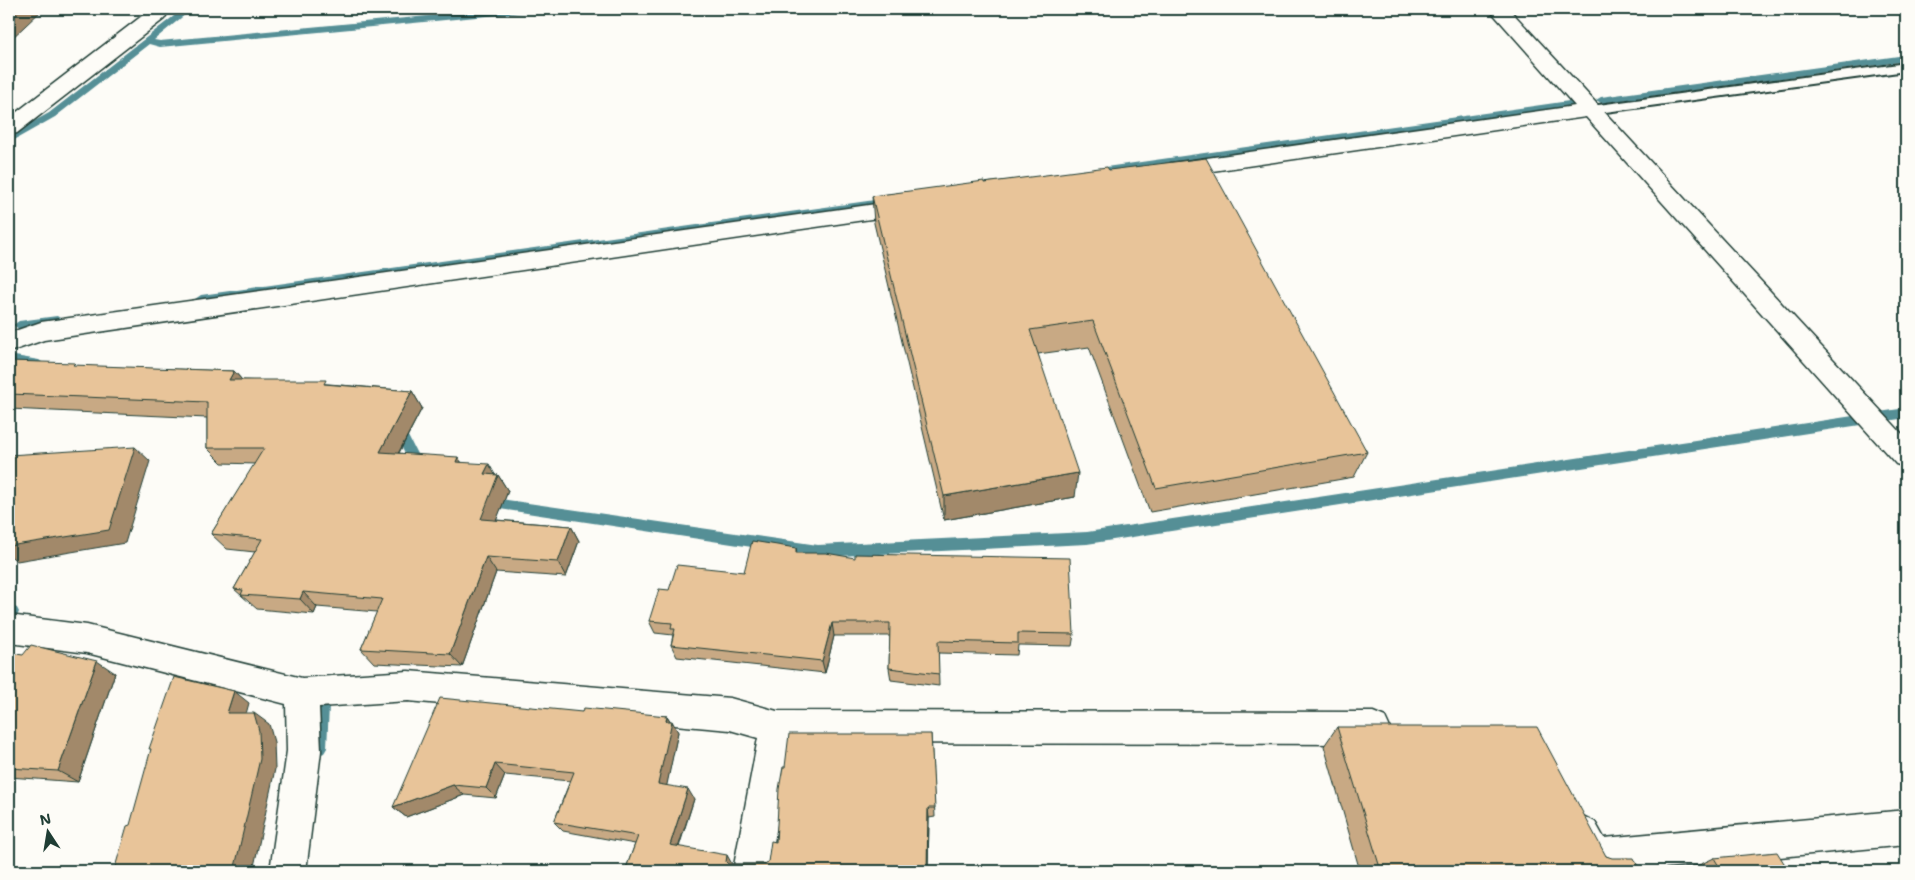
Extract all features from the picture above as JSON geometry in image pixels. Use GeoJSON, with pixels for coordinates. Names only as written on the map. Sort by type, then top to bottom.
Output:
{"type":"FeatureCollection","features":[{"type":"Feature","properties":{"kind":"street"},"geometry":{"type":"LineString","coordinates":[[9,128],[157,15],[160,9]]}},
{"type":"Feature","properties":{"kind":"street"},"geometry":{"type":"LineString","coordinates":[[1499,9],[1898,446]]}},
{"type":"Feature","properties":{"kind":"street"},"geometry":{"type":"LineString","coordinates":[[1147,173],[1591,110]]}},
{"type":"Feature","properties":{"kind":"street"},"geometry":{"type":"LineString","coordinates":[[10,345],[41,331],[51,329],[930,204]]}},
{"type":"Feature","properties":{"kind":"street"},"geometry":{"type":"LineString","coordinates":[[9,629],[87,639],[302,693],[408,686],[730,714],[777,727],[1406,728]]}},
{"type":"Feature","properties":{"kind":"street"},"geometry":{"type":"LineString","coordinates":[[288,871],[304,751],[302,693]]}},
{"type":"Feature","properties":{"kind":"street"},"geometry":{"type":"LineString","coordinates":[[751,871],[777,727]]}},
{"type":"Feature","properties":{"kind":"street"},"geometry":{"type":"LineString","coordinates":[[1568,806],[1596,857],[1906,827]]}},
{"type":"Feature","properties":{"kind":"lane"},"geometry":{"type":"LineString","coordinates":[[1591,110],[1906,67]]}},
{"type":"Feature","properties":{"kind":"building"},"geometry":{"type":"Polygon","coordinates":[[[1206,158],[1367,452],[1156,488],[1093,321],[1030,330],[1078,473],[944,496],[872,196],[1107,167],[1109,170],[1206,158]]]}},
{"type":"Feature","properties":{"kind":"building"},"geometry":{"type":"Polygon","coordinates":[[[9,361],[234,371],[229,380],[326,380],[324,384],[412,391],[380,452],[458,457],[456,462],[489,464],[484,474],[498,475],[481,519],[571,526],[558,562],[486,557],[450,654],[361,649],[382,599],[303,592],[300,599],[241,595],[243,590],[234,589],[262,539],[211,534],[264,448],[207,448],[207,402],[9,394],[9,361]]]}},
{"type":"Feature","properties":{"kind":"building"},"geometry":{"type":"Polygon","coordinates":[[[135,447],[109,530],[9,546],[9,455],[135,447]]]}},
{"type":"Feature","properties":{"kind":"building"},"geometry":{"type":"Polygon","coordinates":[[[752,541],[796,548],[796,553],[826,553],[855,558],[855,554],[1070,558],[1074,634],[1018,633],[1018,643],[938,641],[939,674],[889,668],[890,623],[832,623],[822,661],[671,645],[675,629],[671,629],[672,623],[649,621],[659,589],[669,590],[677,565],[744,572],[752,541]]]}},
{"type":"Feature","properties":{"kind":"building"},"geometry":{"type":"Polygon","coordinates":[[[31,645],[97,661],[58,771],[9,768],[9,653],[23,655],[31,645]]]}},
{"type":"Feature","properties":{"kind":"building"},"geometry":{"type":"Polygon","coordinates":[[[174,677],[234,691],[227,713],[254,713],[259,731],[260,759],[235,867],[233,867],[232,871],[114,871],[127,826],[130,825],[151,749],[149,749],[174,677]]]}},
{"type":"Feature","properties":{"kind":"building"},"geometry":{"type":"Polygon","coordinates":[[[440,698],[582,712],[584,708],[667,716],[666,721],[672,721],[658,784],[688,789],[670,845],[727,855],[726,862],[728,864],[765,864],[768,862],[771,841],[776,842],[779,789],[783,767],[785,767],[789,734],[931,734],[935,808],[928,808],[927,871],[625,871],[638,836],[554,822],[574,772],[495,764],[486,788],[453,785],[393,807],[440,698]]]}},
{"type":"Feature","properties":{"kind":"building"},"geometry":{"type":"Polygon","coordinates":[[[1337,727],[1537,727],[1606,856],[1612,858],[1634,858],[1640,871],[1381,871],[1337,727]]]}},
{"type":"Feature","properties":{"kind":"building"},"geometry":{"type":"Polygon","coordinates":[[[1777,852],[1789,871],[1722,871],[1714,858],[1777,852]]]}},
{"type":"Feature","properties":{"kind":"waterway"},"geometry":{"type":"LineString","coordinates":[[9,140],[52,115],[188,9]]}},
{"type":"Feature","properties":{"kind":"waterway"},"geometry":{"type":"LineString","coordinates":[[149,41],[160,44],[528,9]]}},
{"type":"Feature","properties":{"kind":"waterway"},"geometry":{"type":"LineString","coordinates":[[1601,100],[1906,58]]}},
{"type":"Feature","properties":{"kind":"waterway"},"geometry":{"type":"LineString","coordinates":[[1092,172],[1569,104]]}},
{"type":"Feature","properties":{"kind":"waterway"},"geometry":{"type":"LineString","coordinates":[[201,299],[889,201]]}},
{"type":"Feature","properties":{"kind":"waterway"},"geometry":{"type":"LineString","coordinates":[[19,325],[57,320]]}},
{"type":"Feature","properties":{"kind":"waterway"},"geometry":{"type":"LineString","coordinates":[[9,359],[39,364]]}},
{"type":"Feature","properties":{"kind":"waterway"},"geometry":{"type":"LineString","coordinates":[[487,502],[818,551],[1087,538],[1906,413]]}},
{"type":"Feature","properties":{"kind":"waterway"},"geometry":{"type":"LineString","coordinates":[[398,428],[418,468]]}},
{"type":"Feature","properties":{"kind":"waterway"},"geometry":{"type":"LineString","coordinates":[[319,748],[322,706]]}}]}
